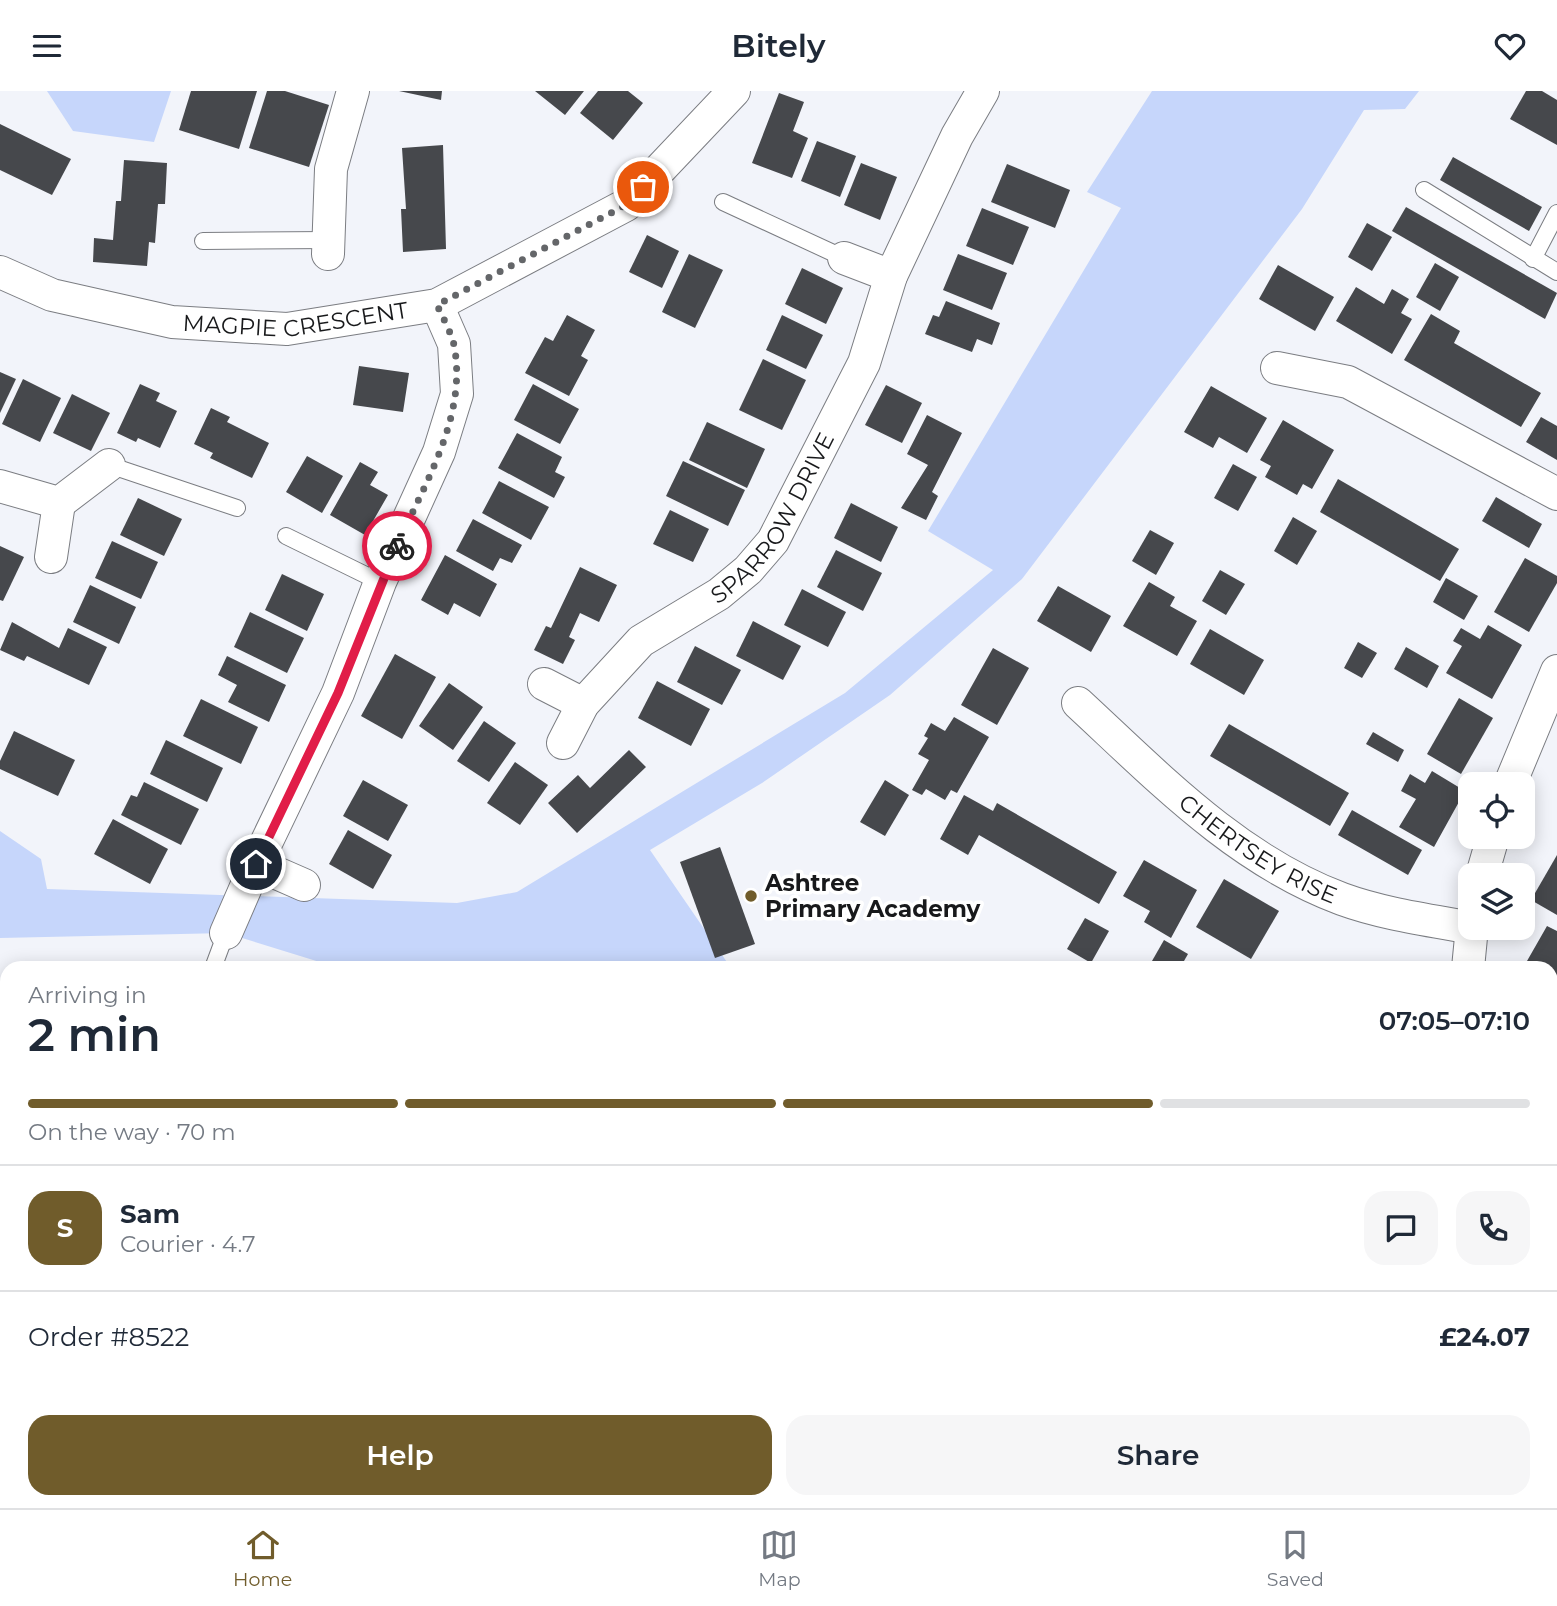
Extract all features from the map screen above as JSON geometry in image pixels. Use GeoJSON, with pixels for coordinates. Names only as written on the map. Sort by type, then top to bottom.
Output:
{"type":"FeatureCollection","features":[{"type":"Feature","properties":{"kind":"street"},"geometry":{"type":"LineString","coordinates":[[329,247],[331,169],[353,91]]}},
{"type":"Feature","properties":{"kind":"street","name":"SPARROW DRIVE"},"geometry":{"type":"LineString","coordinates":[[563,743],[583,704],[641,641],[719,594],[748,570],[773,541],[864,363],[891,276],[957,136],[983,91]]}},
{"type":"Feature","properties":{"kind":"street","name":"MAGPIE CRESCENT"},"geometry":{"type":"LineString","coordinates":[[0,272],[52,295],[172,322],[287,329],[437,305],[626,205],[725,94]]}},
{"type":"Feature","properties":{"kind":"street"},"geometry":{"type":"LineString","coordinates":[[844,258],[891,276]]}},
{"type":"Feature","properties":{"kind":"street"},"geometry":{"type":"LineString","coordinates":[[226,933],[338,693],[380,582],[439,452],[457,394],[454,344],[437,305]]}},
{"type":"Feature","properties":{"kind":"street"},"geometry":{"type":"LineString","coordinates":[[1277,368],[1348,382],[1557,494]]}},
{"type":"Feature","properties":{"kind":"street"},"geometry":{"type":"LineString","coordinates":[[51,557],[59,503],[109,465]]}},
{"type":"Feature","properties":{"kind":"street"},"geometry":{"type":"LineString","coordinates":[[0,487],[59,503]]}},
{"type":"Feature","properties":{"kind":"street"},"geometry":{"type":"LineString","coordinates":[[1515,772],[1557,671]]}},
{"type":"Feature","properties":{"kind":"street"},"geometry":{"type":"LineString","coordinates":[[544,684],[583,704]]}},
{"type":"Feature","properties":{"kind":"street","name":"CHERTSEY RISE"},"geometry":{"type":"LineString","coordinates":[[1078,703],[1238,845],[1265,861],[1297,879],[1352,902],[1458,925]]}},
{"type":"Feature","properties":{"kind":"street"},"geometry":{"type":"LineString","coordinates":[[256,864],[304,885]]}},
{"type":"Feature","properties":{"kind":"street","name":"CHERTSEY RISE"},"geometry":{"type":"LineString","coordinates":[[1469,961],[1471,940]]}},
{"type":"Feature","properties":{"kind":"lane"},"geometry":{"type":"LineString","coordinates":[[1424,190],[1557,272]]}},
{"type":"Feature","properties":{"kind":"lane"},"geometry":{"type":"LineString","coordinates":[[723,202],[844,258]]}},
{"type":"Feature","properties":{"kind":"lane"},"geometry":{"type":"LineString","coordinates":[[1533,259],[1557,213]]}},
{"type":"Feature","properties":{"kind":"lane"},"geometry":{"type":"LineString","coordinates":[[203,241],[329,247]]}},
{"type":"Feature","properties":{"kind":"lane"},"geometry":{"type":"LineString","coordinates":[[109,465],[237,508]]}},
{"type":"Feature","properties":{"kind":"lane"},"geometry":{"type":"LineString","coordinates":[[286,536],[380,582]]}},
{"type":"Feature","properties":{"kind":"lane"},"geometry":{"type":"LineString","coordinates":[[216,961],[226,933]]}},
{"type":"Feature","properties":{"kind":"shaded area"},"geometry":{"type":"Polygon","coordinates":[[[47,91],[171,91],[154,142],[73,131],[47,91]]]}},
{"type":"Feature","properties":{"kind":"shaded area"},"geometry":{"type":"Polygon","coordinates":[[[1152,91],[1419,91],[1405,109],[1364,110],[1302,209],[1022,579],[890,695],[762,783],[650,850],[726,961],[316,961],[226,933],[0,938],[0,831],[41,859],[47,889],[457,903],[517,892],[845,693],[993,570],[928,531],[1121,208],[1087,192],[1152,91]]]}},
{"type":"Feature","properties":{"kind":"building"},"geometry":{"type":"Polygon","coordinates":[[[191,91],[257,91],[239,149],[179,130],[191,91]]]}},
{"type":"Feature","properties":{"kind":"building"},"geometry":{"type":"Polygon","coordinates":[[[267,91],[285,91],[329,105],[309,167],[249,148],[267,91]]]}},
{"type":"Feature","properties":{"kind":"building"},"geometry":{"type":"Polygon","coordinates":[[[399,91],[442,91],[441,100],[399,91]]]}},
{"type":"Feature","properties":{"kind":"building"},"geometry":{"type":"Polygon","coordinates":[[[535,91],[584,91],[565,115],[535,91]]]}},
{"type":"Feature","properties":{"kind":"building"},"geometry":{"type":"Polygon","coordinates":[[[598,91],[628,91],[643,103],[613,140],[580,113],[598,91]]]}},
{"type":"Feature","properties":{"kind":"building"},"geometry":{"type":"Polygon","coordinates":[[[1526,91],[1542,91],[1557,100],[1557,145],[1510,119],[1526,91]]]}},
{"type":"Feature","properties":{"kind":"building"},"geometry":{"type":"Polygon","coordinates":[[[779,93],[804,102],[793,131],[808,138],[792,178],[752,163],[779,93]]]}},
{"type":"Feature","properties":{"kind":"building"},"geometry":{"type":"Polygon","coordinates":[[[0,124],[71,159],[52,195],[0,170],[0,124]]]}},
{"type":"Feature","properties":{"kind":"building"},"geometry":{"type":"Polygon","coordinates":[[[817,141],[856,156],[840,197],[801,181],[817,141]]]}},
{"type":"Feature","properties":{"kind":"building"},"geometry":{"type":"Polygon","coordinates":[[[443,145],[446,249],[403,252],[401,209],[406,209],[402,148],[443,145]]]}},
{"type":"Feature","properties":{"kind":"building"},"geometry":{"type":"Polygon","coordinates":[[[1453,157],[1542,207],[1529,231],[1440,180],[1453,157]]]}},
{"type":"Feature","properties":{"kind":"building"},"geometry":{"type":"Polygon","coordinates":[[[124,160],[167,163],[165,204],[158,204],[155,243],[149,242],[147,266],[93,262],[94,238],[113,240],[116,201],[121,201],[124,160]]]}},
{"type":"Feature","properties":{"kind":"building"},"geometry":{"type":"Polygon","coordinates":[[[861,163],[897,177],[880,220],[844,205],[861,163]]]}},
{"type":"Feature","properties":{"kind":"building"},"geometry":{"type":"Polygon","coordinates":[[[1007,164],[1070,190],[1055,228],[991,202],[1007,164]]]}},
{"type":"Feature","properties":{"kind":"building"},"geometry":{"type":"Polygon","coordinates":[[[1406,207],[1557,293],[1545,319],[1392,231],[1406,207]]]}},
{"type":"Feature","properties":{"kind":"building"},"geometry":{"type":"Polygon","coordinates":[[[982,208],[1029,227],[1013,265],[966,246],[982,208]]]}},
{"type":"Feature","properties":{"kind":"building"},"geometry":{"type":"Polygon","coordinates":[[[1367,223],[1392,237],[1372,271],[1348,257],[1367,223]]]}},
{"type":"Feature","properties":{"kind":"building"},"geometry":{"type":"Polygon","coordinates":[[[647,235],[679,251],[662,288],[629,272],[647,235]]]}},
{"type":"Feature","properties":{"kind":"building"},"geometry":{"type":"Polygon","coordinates":[[[689,254],[723,270],[695,328],[662,312],[689,254]]]}},
{"type":"Feature","properties":{"kind":"building"},"geometry":{"type":"Polygon","coordinates":[[[958,254],[1007,273],[992,310],[943,290],[958,254]]]}},
{"type":"Feature","properties":{"kind":"building"},"geometry":{"type":"Polygon","coordinates":[[[1435,263],[1459,277],[1440,311],[1416,297],[1435,263]]]}},
{"type":"Feature","properties":{"kind":"building"},"geometry":{"type":"Polygon","coordinates":[[[1278,265],[1334,297],[1315,331],[1259,299],[1278,265]]]}},
{"type":"Feature","properties":{"kind":"building"},"geometry":{"type":"Polygon","coordinates":[[[802,268],[843,288],[826,324],[785,304],[802,268]]]}},
{"type":"Feature","properties":{"kind":"building"},"geometry":{"type":"Polygon","coordinates":[[[1356,287],[1384,304],[1392,289],[1409,299],[1401,313],[1412,319],[1392,354],[1336,321],[1356,287]]]}},
{"type":"Feature","properties":{"kind":"building"},"geometry":{"type":"Polygon","coordinates":[[[946,301],[1000,323],[992,345],[977,339],[972,352],[925,334],[933,315],[939,317],[946,301]]]}},
{"type":"Feature","properties":{"kind":"building"},"geometry":{"type":"Polygon","coordinates":[[[1431,314],[1460,331],[1454,343],[1541,393],[1521,427],[1404,360],[1431,314]]]}},
{"type":"Feature","properties":{"kind":"building"},"geometry":{"type":"Polygon","coordinates":[[[567,315],[595,330],[581,356],[588,360],[569,396],[525,373],[545,337],[553,341],[567,315]]]}},
{"type":"Feature","properties":{"kind":"building"},"geometry":{"type":"Polygon","coordinates":[[[782,315],[823,335],[806,369],[766,350],[782,315]]]}},
{"type":"Feature","properties":{"kind":"building"},"geometry":{"type":"Polygon","coordinates":[[[763,359],[806,380],[782,430],[739,410],[763,359]]]}},
{"type":"Feature","properties":{"kind":"building"},"geometry":{"type":"Polygon","coordinates":[[[359,366],[409,373],[403,412],[353,405],[359,366]]]}},
{"type":"Feature","properties":{"kind":"building"},"geometry":{"type":"Polygon","coordinates":[[[0,372],[16,379],[0,413],[0,372]]]}},
{"type":"Feature","properties":{"kind":"building"},"geometry":{"type":"Polygon","coordinates":[[[23,379],[61,398],[40,442],[2,424],[23,379]]]}},
{"type":"Feature","properties":{"kind":"building"},"geometry":{"type":"Polygon","coordinates":[[[140,384],[160,393],[156,401],[177,411],[160,448],[138,438],[136,442],[117,433],[140,384]]]}},
{"type":"Feature","properties":{"kind":"building"},"geometry":{"type":"Polygon","coordinates":[[[533,384],[579,409],[560,444],[514,420],[533,384]]]}},
{"type":"Feature","properties":{"kind":"building"},"geometry":{"type":"Polygon","coordinates":[[[886,385],[922,403],[902,443],[865,425],[886,385]]]}},
{"type":"Feature","properties":{"kind":"building"},"geometry":{"type":"Polygon","coordinates":[[[1211,386],[1267,418],[1247,453],[1219,437],[1213,448],[1184,432],[1211,386]]]}},
{"type":"Feature","properties":{"kind":"building"},"geometry":{"type":"Polygon","coordinates":[[[72,394],[110,413],[91,451],[53,433],[72,394]]]}},
{"type":"Feature","properties":{"kind":"building"},"geometry":{"type":"Polygon","coordinates":[[[211,408],[230,417],[227,422],[269,443],[252,478],[210,458],[213,453],[194,444],[211,408]]]}},
{"type":"Feature","properties":{"kind":"building"},"geometry":{"type":"Polygon","coordinates":[[[927,415],[962,433],[932,492],[938,496],[926,520],[901,508],[928,465],[907,454],[927,415]]]}},
{"type":"Feature","properties":{"kind":"building"},"geometry":{"type":"Polygon","coordinates":[[[1541,417],[1557,426],[1557,460],[1526,442],[1541,417]]]}},
{"type":"Feature","properties":{"kind":"building"},"geometry":{"type":"Polygon","coordinates":[[[1283,420],[1334,450],[1312,489],[1303,484],[1297,495],[1265,477],[1271,466],[1260,460],[1283,420]]]}},
{"type":"Feature","properties":{"kind":"building"},"geometry":{"type":"Polygon","coordinates":[[[707,422],[765,449],[747,488],[689,460],[707,422]]]}},
{"type":"Feature","properties":{"kind":"building"},"geometry":{"type":"Polygon","coordinates":[[[517,433],[562,457],[555,472],[565,477],[554,498],[498,468],[517,433]]]}},
{"type":"Feature","properties":{"kind":"building"},"geometry":{"type":"Polygon","coordinates":[[[307,456],[343,476],[322,513],[286,492],[307,456]]]}},
{"type":"Feature","properties":{"kind":"building"},"geometry":{"type":"Polygon","coordinates":[[[683,461],[745,490],[728,526],[666,496],[683,461]]]}},
{"type":"Feature","properties":{"kind":"building"},"geometry":{"type":"Polygon","coordinates":[[[360,462],[378,472],[370,485],[388,495],[365,535],[330,515],[360,462]]]}},
{"type":"Feature","properties":{"kind":"building"},"geometry":{"type":"Polygon","coordinates":[[[1233,464],[1257,477],[1238,511],[1214,498],[1233,464]]]}},
{"type":"Feature","properties":{"kind":"building"},"geometry":{"type":"Polygon","coordinates":[[[1338,479],[1459,549],[1440,581],[1320,512],[1338,479]]]}},
{"type":"Feature","properties":{"kind":"building"},"geometry":{"type":"Polygon","coordinates":[[[499,481],[549,507],[531,540],[482,513],[499,481]]]}},
{"type":"Feature","properties":{"kind":"building"},"geometry":{"type":"Polygon","coordinates":[[[1496,497],[1542,524],[1529,548],[1482,521],[1496,497]]]}},
{"type":"Feature","properties":{"kind":"building"},"geometry":{"type":"Polygon","coordinates":[[[138,498],[182,519],[164,556],[120,535],[138,498]]]}},
{"type":"Feature","properties":{"kind":"building"},"geometry":{"type":"Polygon","coordinates":[[[851,503],[898,527],[881,562],[834,538],[851,503]]]}},
{"type":"Feature","properties":{"kind":"building"},"geometry":{"type":"Polygon","coordinates":[[[670,510],[709,529],[693,562],[653,544],[670,510]]]}},
{"type":"Feature","properties":{"kind":"building"},"geometry":{"type":"Polygon","coordinates":[[[1293,517],[1317,531],[1297,565],[1274,551],[1293,517]]]}},
{"type":"Feature","properties":{"kind":"building"},"geometry":{"type":"Polygon","coordinates":[[[473,519],[522,545],[512,563],[500,558],[493,571],[456,551],[473,519]]]}},
{"type":"Feature","properties":{"kind":"building"},"geometry":{"type":"Polygon","coordinates":[[[1150,530],[1174,543],[1156,575],[1132,561],[1150,530]]]}},
{"type":"Feature","properties":{"kind":"building"},"geometry":{"type":"Polygon","coordinates":[[[112,541],[158,562],[141,599],[95,578],[112,541]]]}},
{"type":"Feature","properties":{"kind":"building"},"geometry":{"type":"Polygon","coordinates":[[[0,546],[24,557],[3,601],[0,600],[0,546]]]}},
{"type":"Feature","properties":{"kind":"building"},"geometry":{"type":"Polygon","coordinates":[[[836,550],[882,573],[863,611],[817,587],[836,550]]]}},
{"type":"Feature","properties":{"kind":"building"},"geometry":{"type":"Polygon","coordinates":[[[445,555],[497,584],[480,617],[454,603],[448,615],[421,600],[445,555]]]}},
{"type":"Feature","properties":{"kind":"building"},"geometry":{"type":"Polygon","coordinates":[[[1525,558],[1557,576],[1557,583],[1529,632],[1494,612],[1525,558]]]}},
{"type":"Feature","properties":{"kind":"building"},"geometry":{"type":"Polygon","coordinates":[[[580,567],[617,585],[599,622],[580,613],[569,637],[575,640],[563,664],[534,650],[546,626],[551,628],[580,567]]]}},
{"type":"Feature","properties":{"kind":"building"},"geometry":{"type":"Polygon","coordinates":[[[1220,570],[1245,584],[1226,615],[1202,601],[1220,570]]]}},
{"type":"Feature","properties":{"kind":"building"},"geometry":{"type":"Polygon","coordinates":[[[282,574],[324,594],[307,631],[265,610],[282,574]]]}},
{"type":"Feature","properties":{"kind":"building"},"geometry":{"type":"Polygon","coordinates":[[[1446,578],[1478,596],[1464,620],[1433,602],[1446,578]]]}},
{"type":"Feature","properties":{"kind":"building"},"geometry":{"type":"Polygon","coordinates":[[[1149,582],[1175,597],[1170,606],[1197,621],[1177,656],[1123,626],[1149,582]]]}},
{"type":"Feature","properties":{"kind":"building"},"geometry":{"type":"Polygon","coordinates":[[[90,585],[136,607],[119,644],[73,622],[90,585]]]}},
{"type":"Feature","properties":{"kind":"building"},"geometry":{"type":"Polygon","coordinates":[[[1058,586],[1111,616],[1091,652],[1037,621],[1058,586]]]}},
{"type":"Feature","properties":{"kind":"building"},"geometry":{"type":"Polygon","coordinates":[[[802,589],[846,612],[828,647],[784,625],[802,589]]]}},
{"type":"Feature","properties":{"kind":"building"},"geometry":{"type":"Polygon","coordinates":[[[250,612],[304,638],[287,673],[234,647],[250,612]]]}},
{"type":"Feature","properties":{"kind":"building"},"geometry":{"type":"Polygon","coordinates":[[[753,621],[801,646],[783,680],[736,656],[753,621]]]}},
{"type":"Feature","properties":{"kind":"building"},"geometry":{"type":"Polygon","coordinates":[[[12,622],[59,648],[68,628],[107,647],[89,685],[27,656],[24,661],[0,650],[12,622]]]}},
{"type":"Feature","properties":{"kind":"building"},"geometry":{"type":"Polygon","coordinates":[[[1488,625],[1522,645],[1492,699],[1446,673],[1462,646],[1453,641],[1461,628],[1480,639],[1488,625]]]}},
{"type":"Feature","properties":{"kind":"building"},"geometry":{"type":"Polygon","coordinates":[[[1210,629],[1264,660],[1244,695],[1190,664],[1210,629]]]}},
{"type":"Feature","properties":{"kind":"building"},"geometry":{"type":"Polygon","coordinates":[[[1358,642],[1377,653],[1362,678],[1344,668],[1358,642]]]}},
{"type":"Feature","properties":{"kind":"building"},"geometry":{"type":"Polygon","coordinates":[[[695,646],[741,670],[722,705],[677,682],[695,646]]]}},
{"type":"Feature","properties":{"kind":"building"},"geometry":{"type":"Polygon","coordinates":[[[1406,647],[1439,666],[1427,688],[1394,669],[1406,647]]]}},
{"type":"Feature","properties":{"kind":"building"},"geometry":{"type":"Polygon","coordinates":[[[993,648],[1029,668],[997,725],[961,705],[993,648]]]}},
{"type":"Feature","properties":{"kind":"building"},"geometry":{"type":"Polygon","coordinates":[[[395,654],[436,677],[402,739],[361,716],[395,654]]]}},
{"type":"Feature","properties":{"kind":"building"},"geometry":{"type":"Polygon","coordinates":[[[227,656],[286,685],[269,722],[228,702],[237,685],[218,675],[227,656]]]}},
{"type":"Feature","properties":{"kind":"building"},"geometry":{"type":"Polygon","coordinates":[[[657,681],[710,709],[691,746],[638,718],[657,681]]]}},
{"type":"Feature","properties":{"kind":"building"},"geometry":{"type":"Polygon","coordinates":[[[449,683],[483,707],[453,750],[419,726],[449,683]]]}},
{"type":"Feature","properties":{"kind":"building"},"geometry":{"type":"Polygon","coordinates":[[[1459,698],[1493,718],[1462,772],[1427,754],[1459,698]]]}},
{"type":"Feature","properties":{"kind":"building"},"geometry":{"type":"Polygon","coordinates":[[[201,699],[258,727],[241,764],[183,736],[201,699]]]}},
{"type":"Feature","properties":{"kind":"building"},"geometry":{"type":"Polygon","coordinates":[[[954,717],[989,737],[957,793],[951,790],[945,800],[926,789],[922,795],[912,790],[929,760],[918,754],[928,738],[924,736],[931,723],[945,731],[954,717]]]}},
{"type":"Feature","properties":{"kind":"building"},"geometry":{"type":"Polygon","coordinates":[[[484,721],[516,743],[489,782],[457,761],[484,721]]]}},
{"type":"Feature","properties":{"kind":"building"},"geometry":{"type":"Polygon","coordinates":[[[1229,724],[1349,793],[1330,826],[1210,756],[1229,724]]]}},
{"type":"Feature","properties":{"kind":"building"},"geometry":{"type":"Polygon","coordinates":[[[14,731],[75,760],[58,796],[0,769],[0,761],[14,731]]]}},
{"type":"Feature","properties":{"kind":"building"},"geometry":{"type":"Polygon","coordinates":[[[1373,732],[1404,750],[1398,762],[1366,744],[1373,732]]]}},
{"type":"Feature","properties":{"kind":"building"},"geometry":{"type":"Polygon","coordinates":[[[166,740],[223,768],[207,802],[150,774],[166,740]]]}},
{"type":"Feature","properties":{"kind":"building"},"geometry":{"type":"Polygon","coordinates":[[[629,750],[646,767],[577,833],[548,803],[578,775],[590,788],[629,750]]]}},
{"type":"Feature","properties":{"kind":"building"},"geometry":{"type":"Polygon","coordinates":[[[515,762],[548,785],[520,825],[487,803],[515,762]]]}},
{"type":"Feature","properties":{"kind":"building"},"geometry":{"type":"Polygon","coordinates":[[[1432,771],[1458,787],[1458,804],[1434,847],[1399,827],[1416,799],[1401,791],[1410,774],[1425,783],[1432,771]]]}},
{"type":"Feature","properties":{"kind":"building"},"geometry":{"type":"Polygon","coordinates":[[[363,780],[408,805],[388,841],[343,816],[363,780]]]}},
{"type":"Feature","properties":{"kind":"building"},"geometry":{"type":"Polygon","coordinates":[[[885,780],[909,795],[885,836],[860,822],[885,780]]]}},
{"type":"Feature","properties":{"kind":"building"},"geometry":{"type":"Polygon","coordinates":[[[144,782],[199,809],[181,845],[121,815],[131,795],[137,797],[144,782]]]}},
{"type":"Feature","properties":{"kind":"building"},"geometry":{"type":"Polygon","coordinates":[[[964,795],[993,811],[997,803],[1117,872],[1099,904],[979,835],[968,855],[940,839],[964,795]]]}},
{"type":"Feature","properties":{"kind":"building"},"geometry":{"type":"Polygon","coordinates":[[[1352,810],[1422,850],[1408,875],[1338,835],[1352,810]]]}},
{"type":"Feature","properties":{"kind":"building"},"geometry":{"type":"Polygon","coordinates":[[[113,819],[168,849],[150,884],[94,854],[113,819]]]}},
{"type":"Feature","properties":{"kind":"building"},"geometry":{"type":"Polygon","coordinates":[[[348,830],[392,855],[373,889],[329,864],[348,830]]]}},
{"type":"Feature","properties":{"kind":"building"},"geometry":{"type":"Polygon","coordinates":[[[720,847],[755,944],[715,958],[680,862],[720,847]]]}},
{"type":"Feature","properties":{"kind":"building"},"geometry":{"type":"Polygon","coordinates":[[[1557,855],[1557,915],[1535,902],[1535,893],[1557,855]]]}},
{"type":"Feature","properties":{"kind":"building"},"geometry":{"type":"Polygon","coordinates":[[[1144,860],[1197,890],[1171,938],[1144,922],[1150,911],[1123,896],[1144,860]]]}},
{"type":"Feature","properties":{"kind":"building"},"geometry":{"type":"Polygon","coordinates":[[[1224,879],[1279,911],[1251,959],[1196,927],[1224,879]]]}},
{"type":"Feature","properties":{"kind":"building"},"geometry":{"type":"Polygon","coordinates":[[[1085,918],[1109,931],[1092,961],[1067,949],[1085,918]]]}},
{"type":"Feature","properties":{"kind":"building"},"geometry":{"type":"Polygon","coordinates":[[[1547,926],[1557,931],[1557,961],[1527,961],[1547,926]]]}},
{"type":"Feature","properties":{"kind":"building"},"geometry":{"type":"Polygon","coordinates":[[[1164,940],[1188,954],[1184,961],[1152,961],[1164,940]]]}},
{"type":"Feature","properties":{"kind":"way so far"},"geometry":{"type":"LineString","coordinates":[[397,546],[439,452],[457,394],[454,344],[437,305],[626,205],[643,187]]}},
{"type":"Feature","properties":{"kind":"place","name":"Ashtree Primary Academy"},"geometry":{"type":"Point","coordinates":[751,896]}},
{"type":"Feature","properties":{"kind":"route"},"geometry":{"type":"LineString","coordinates":[[256,864],[338,693],[380,582],[397,546]]}}]}
